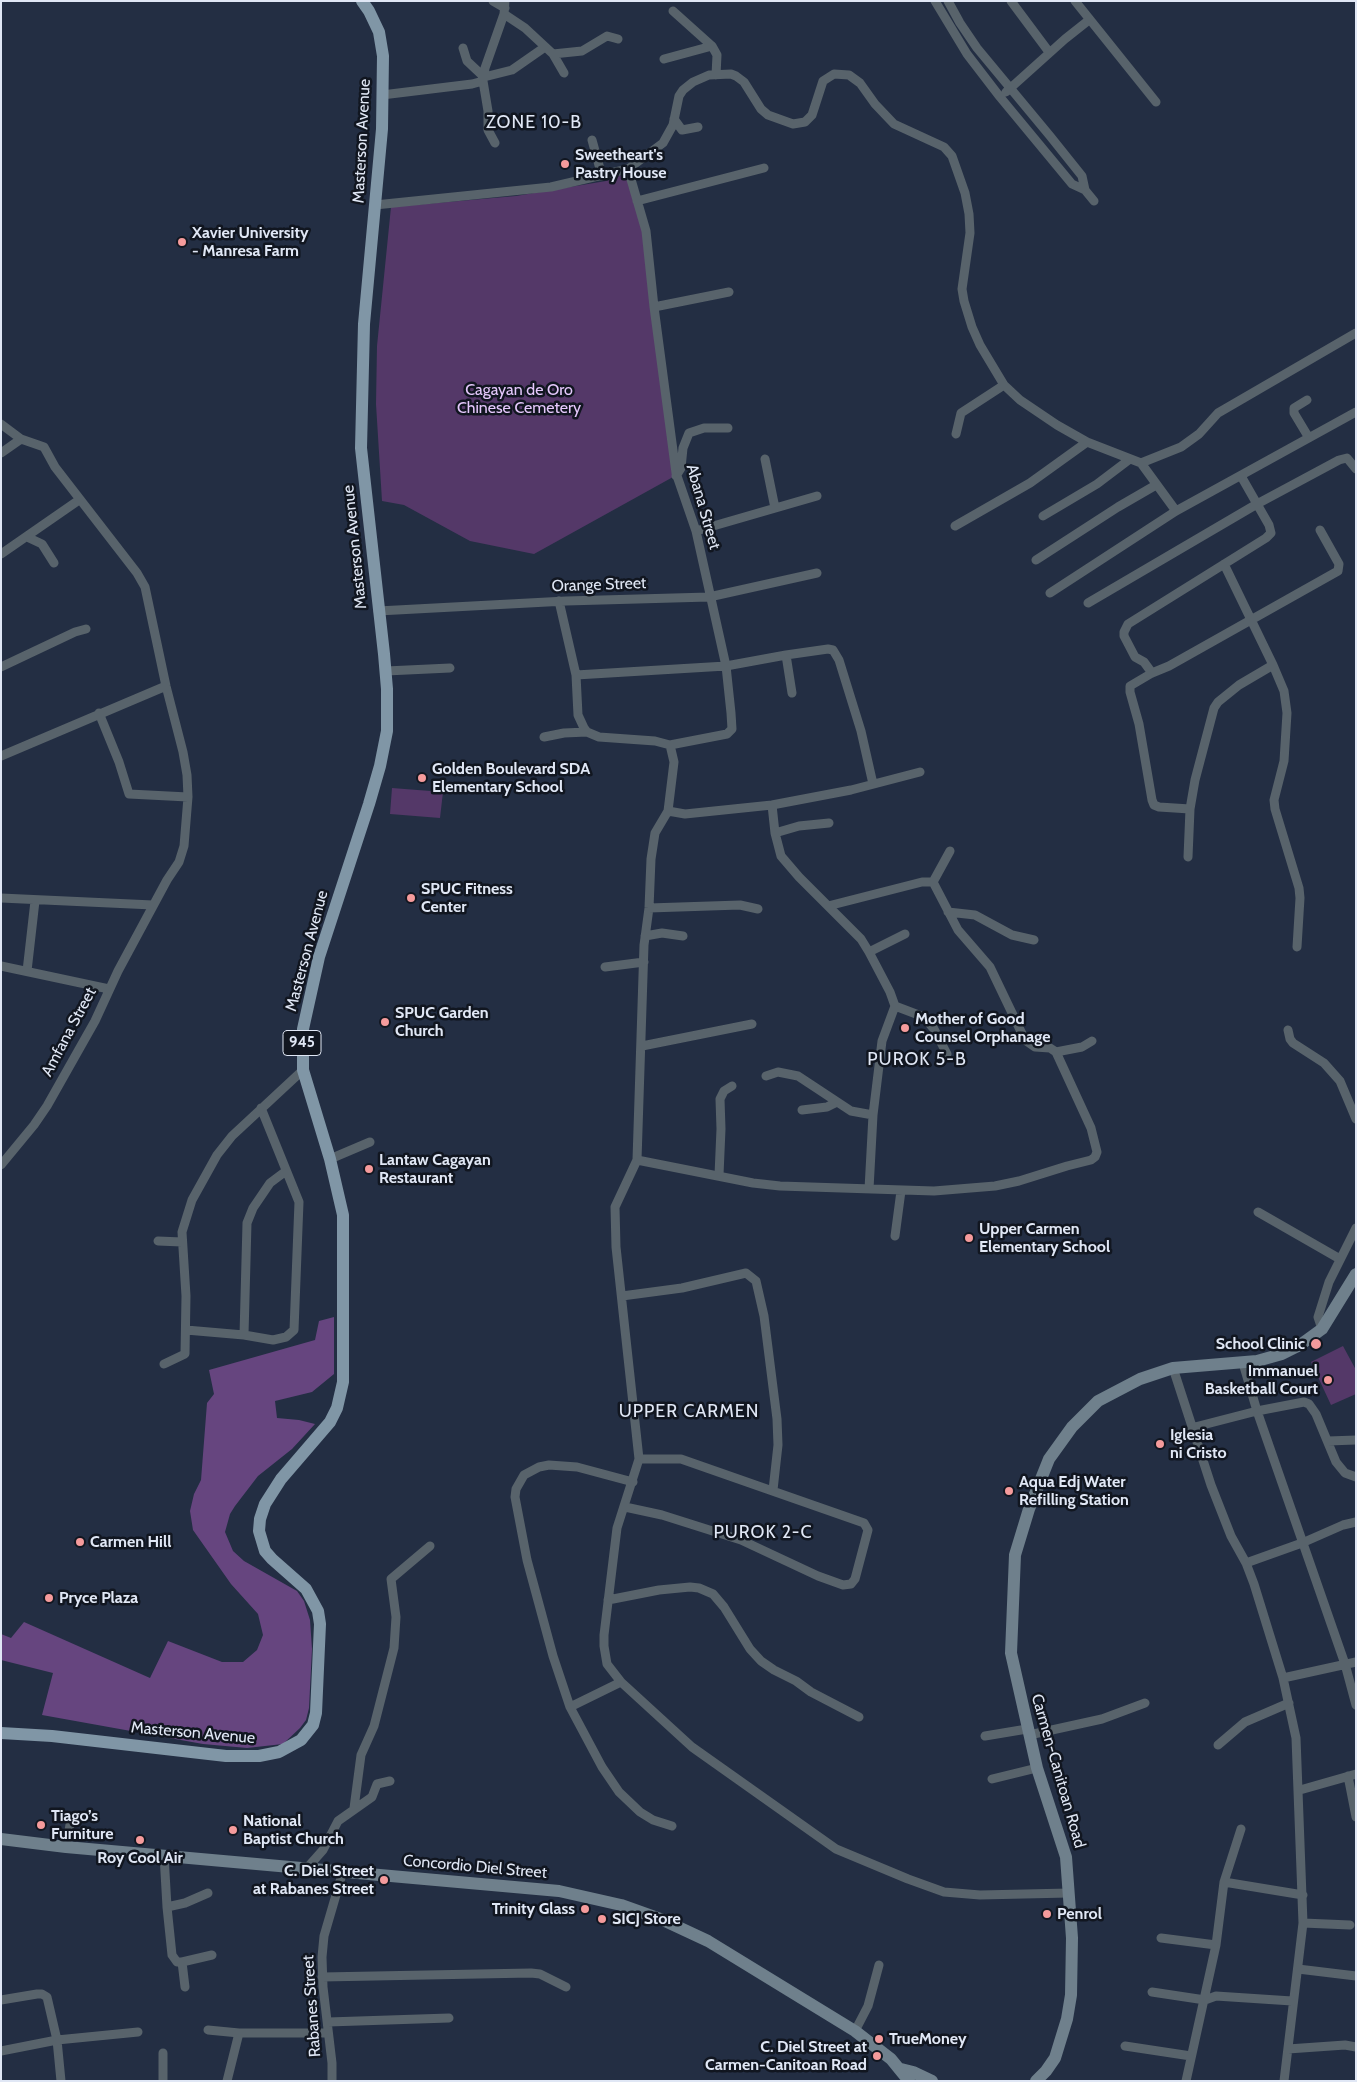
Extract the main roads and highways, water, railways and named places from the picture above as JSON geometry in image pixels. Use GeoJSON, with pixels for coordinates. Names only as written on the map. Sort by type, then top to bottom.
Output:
{"type":"FeatureCollection","features":[{"type":"Feature","properties":{"kind":"main road","name":"Masterson Avenue"},"geometry":{"type":"LineString","coordinates":[[1,1733],[52,1736],[226,1756],[259,1756],[280,1752],[291,1747],[308,1733],[313,1725],[317,1699],[320,1624],[318,1611],[306,1589],[265,1551],[259,1531],[260,1519],[265,1504],[281,1479],[324,1432],[334,1415],[341,1396],[343,1382],[343,1216],[330,1159],[303,1070],[303,1029],[319,957],[380,766],[387,731],[386,671],[360,448],[364,324],[382,129],[383,56],[379,32],[362,1]]}},
{"type":"Feature","properties":{"kind":"main road","name":"Carmen-Canitoan Road"},"geometry":{"type":"LineString","coordinates":[[1036,2081],[1055,2058],[1067,2019],[1071,1995],[1072,1938],[1066,1856],[1037,1768],[1013,1665],[1010,1643],[1015,1555],[1029,1509],[1049,1459],[1072,1427],[1098,1402],[1140,1378],[1173,1368],[1243,1363],[1282,1354],[1306,1341],[1322,1329],[1356,1274]]}},
{"type":"Feature","properties":{"kind":"main road","name":"Concordio Diel Street"},"geometry":{"type":"LineString","coordinates":[[1,1839],[66,1847],[559,1891],[621,1906],[663,1920],[708,1941],[855,2031],[882,2051],[909,2081]]}},
{"type":"Feature","properties":{"kind":"main road"},"geometry":{"type":"LineString","coordinates":[[900,2069],[913,2072],[932,2081]]}},
{"type":"Feature","properties":{"kind":"place","name":"Sweetheart's Pastry House"},"geometry":{"type":"Point","coordinates":[565,164]}},
{"type":"Feature","properties":{"kind":"place","name":"Xavier University - Manresa Farm"},"geometry":{"type":"Point","coordinates":[182,242]}},
{"type":"Feature","properties":{"kind":"place","name":"Golden Boulevard SDA Elementary School"},"geometry":{"type":"Point","coordinates":[422,778]}},
{"type":"Feature","properties":{"kind":"place","name":"SPUC Fitness Center"},"geometry":{"type":"Point","coordinates":[411,898]}},
{"type":"Feature","properties":{"kind":"place","name":"SPUC Garden Church"},"geometry":{"type":"Point","coordinates":[385,1022]}},
{"type":"Feature","properties":{"kind":"place","name":"Mother of Good Counsel Orphanage"},"geometry":{"type":"Point","coordinates":[905,1028]}},
{"type":"Feature","properties":{"kind":"place","name":"Lantaw Cagayan Restaurant"},"geometry":{"type":"Point","coordinates":[369,1169]}},
{"type":"Feature","properties":{"kind":"place","name":"Upper Carmen Elementary School"},"geometry":{"type":"Point","coordinates":[969,1238]}},
{"type":"Feature","properties":{"kind":"place","name":"School Clinic"},"geometry":{"type":"Point","coordinates":[1316,1344]}},
{"type":"Feature","properties":{"kind":"place","name":"Immanuel Basketball Court"},"geometry":{"type":"Point","coordinates":[1328,1380]}},
{"type":"Feature","properties":{"kind":"place","name":"Iglesia ni Cristo"},"geometry":{"type":"Point","coordinates":[1160,1444]}},
{"type":"Feature","properties":{"kind":"place","name":"Aqua Edj Water Refilling Station"},"geometry":{"type":"Point","coordinates":[1009,1491]}},
{"type":"Feature","properties":{"kind":"place","name":"Carmen Hill"},"geometry":{"type":"Point","coordinates":[80,1542]}},
{"type":"Feature","properties":{"kind":"place","name":"Pryce Plaza"},"geometry":{"type":"Point","coordinates":[49,1598]}},
{"type":"Feature","properties":{"kind":"place","name":"Tiago’s Furniture"},"geometry":{"type":"Point","coordinates":[41,1825]}},
{"type":"Feature","properties":{"kind":"place","name":"National Baptist Church"},"geometry":{"type":"Point","coordinates":[233,1830]}},
{"type":"Feature","properties":{"kind":"place","name":"Roy Cool Air"},"geometry":{"type":"Point","coordinates":[140,1840]}},
{"type":"Feature","properties":{"kind":"place","name":"C. Diel Street at Rabanes Street"},"geometry":{"type":"Point","coordinates":[384,1880]}},
{"type":"Feature","properties":{"kind":"place","name":"Trinity Glass"},"geometry":{"type":"Point","coordinates":[585,1909]}},
{"type":"Feature","properties":{"kind":"place","name":"Penrol"},"geometry":{"type":"Point","coordinates":[1047,1914]}},
{"type":"Feature","properties":{"kind":"place","name":"SICJ Store"},"geometry":{"type":"Point","coordinates":[602,1919]}},
{"type":"Feature","properties":{"kind":"place","name":"TrueMoney"},"geometry":{"type":"Point","coordinates":[879,2039]}},
{"type":"Feature","properties":{"kind":"place","name":"C. Diel Street at Carmen-Canitoan Road"},"geometry":{"type":"Point","coordinates":[877,2056]}},
{"type":"Feature","properties":{"kind":"district","name":"ZONE 10-B"},"geometry":{"type":"Point","coordinates":[534,123]}},
{"type":"Feature","properties":{"kind":"district","name":"PUROK 5-B"},"geometry":{"type":"Point","coordinates":[917,1060]}},
{"type":"Feature","properties":{"kind":"district","name":"UPPER CARMEN"},"geometry":{"type":"Point","coordinates":[689,1412]}},
{"type":"Feature","properties":{"kind":"district","name":"PUROK 2-C"},"geometry":{"type":"Point","coordinates":[763,1533]}},
{"type":"Feature","properties":{"kind":"park label","name":"Cagayan de Oro Chinese Cemetery"},"geometry":{"type":"Point","coordinates":[519,399]}}]}
